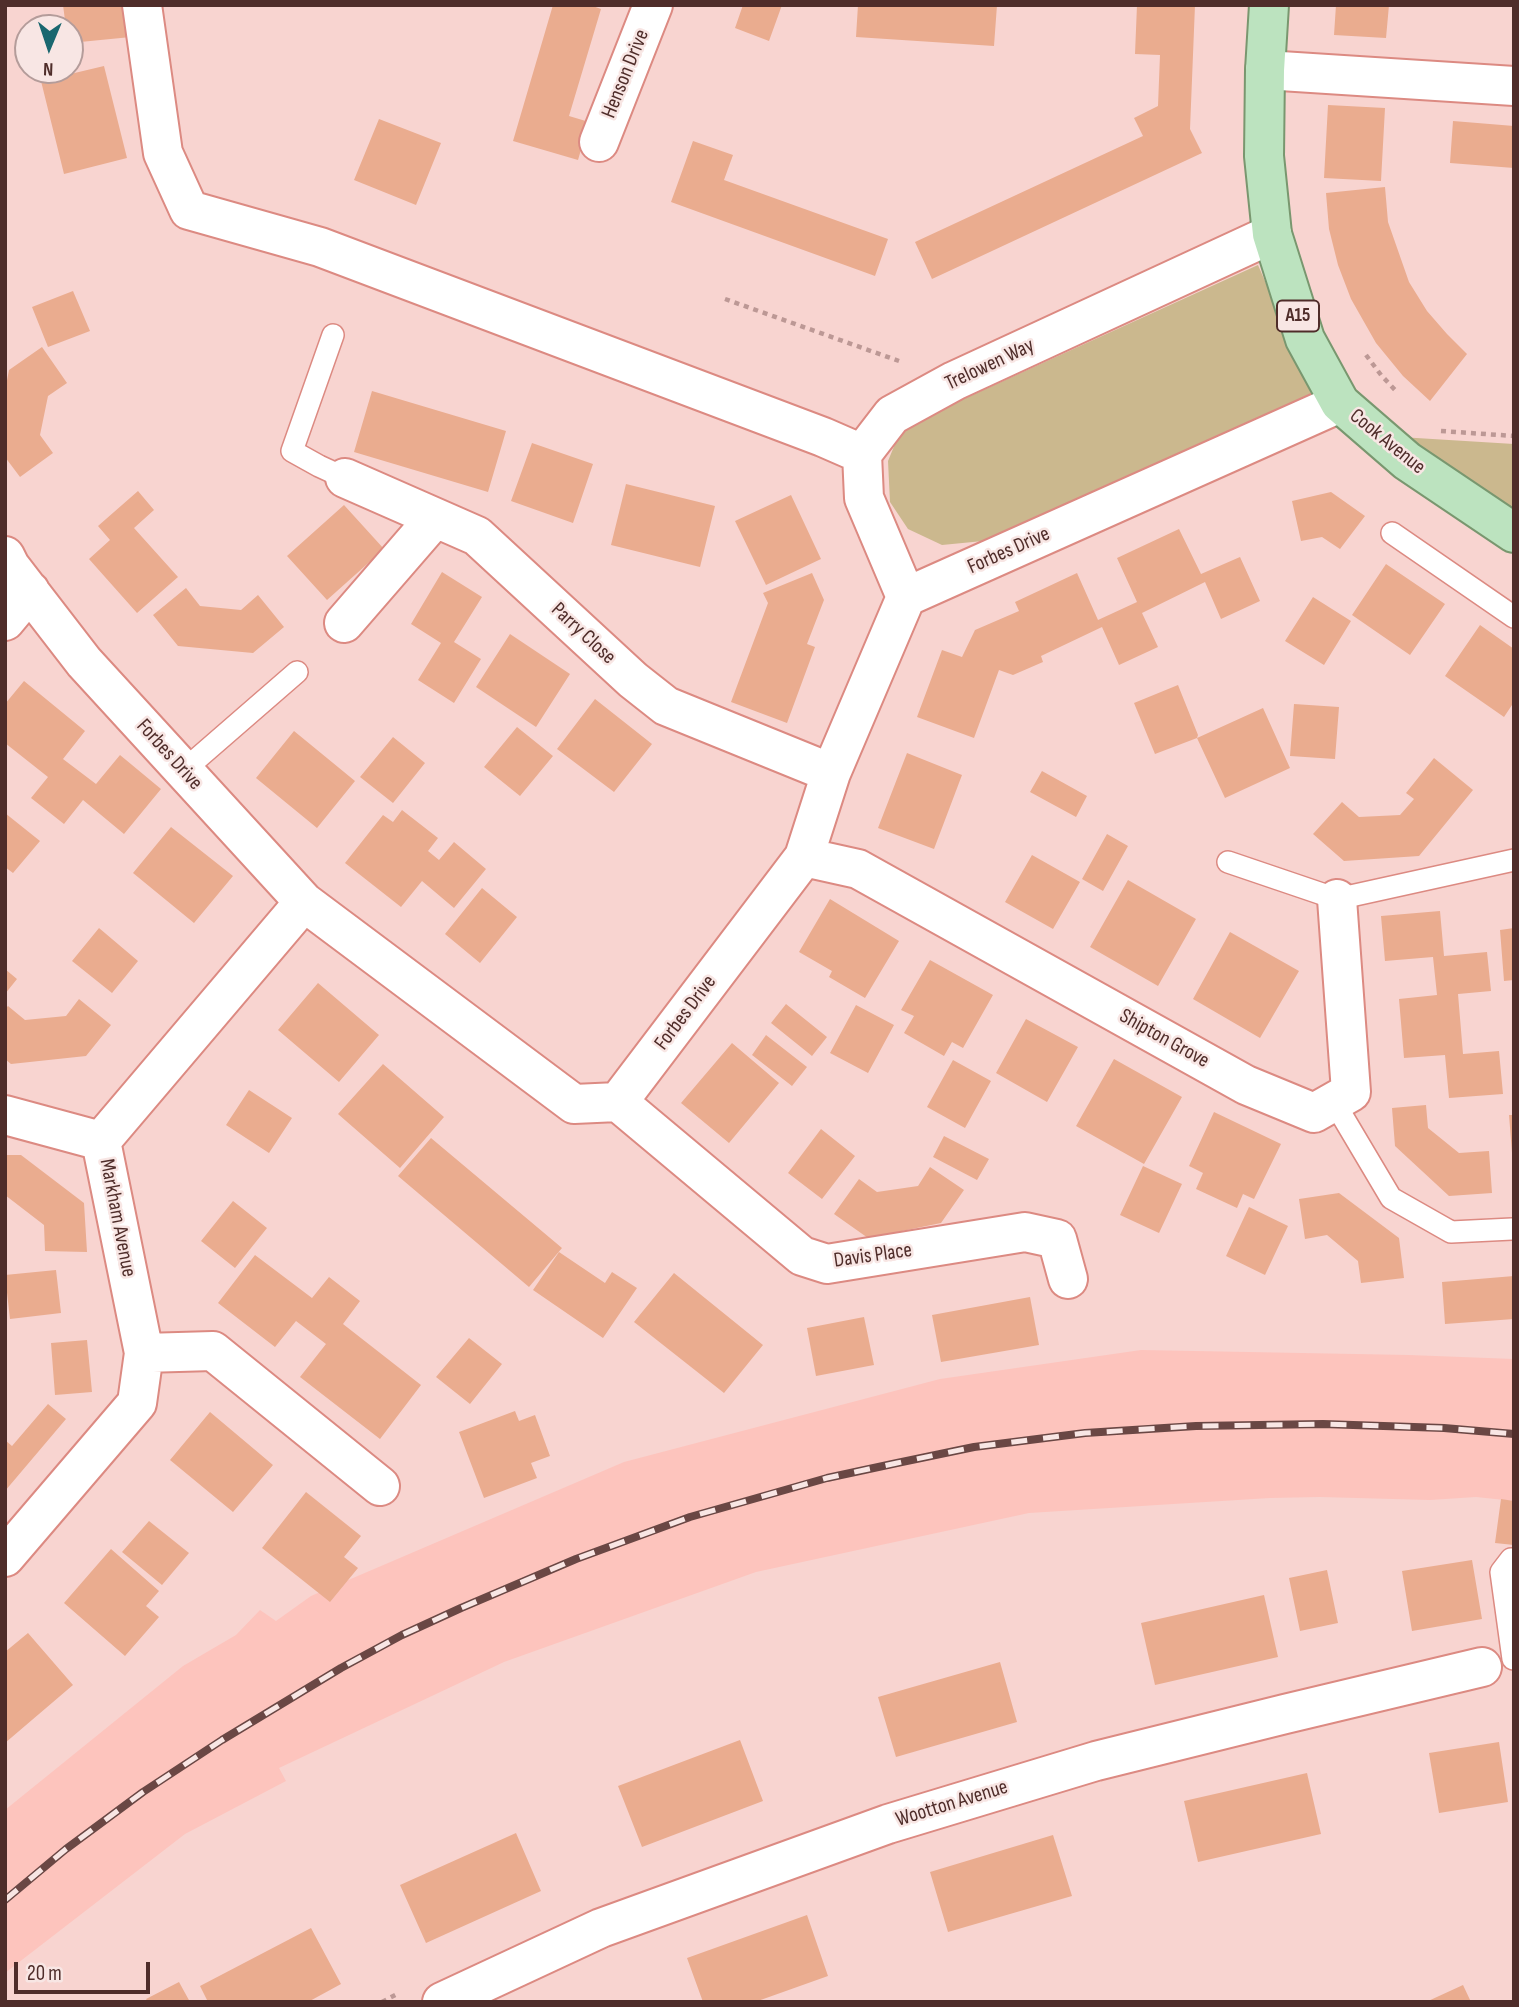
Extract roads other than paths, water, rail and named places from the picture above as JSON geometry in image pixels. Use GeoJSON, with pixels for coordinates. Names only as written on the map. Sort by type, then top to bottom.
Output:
{"type":"FeatureCollection","features":[{"type":"Feature","properties":{"kind":"main road","name":"Cook Avenue"},"geometry":{"type":"LineString","coordinates":[[1269,5],[1264,156],[1272,234],[1305,339],[1340,403],[1407,461],[1514,533]]}},
{"type":"Feature","properties":{"kind":"street"},"geometry":{"type":"LineString","coordinates":[[142,5],[163,153],[189,210],[320,247],[862,454],[864,498],[906,597]]}},
{"type":"Feature","properties":{"kind":"street","name":"Henson Drive"},"geometry":{"type":"LineString","coordinates":[[599,142],[653,5]]}},
{"type":"Feature","properties":{"kind":"street"},"geometry":{"type":"LineString","coordinates":[[1265,70],[1514,86]]}},
{"type":"Feature","properties":{"kind":"street","name":"Trelowen Way"},"geometry":{"type":"LineString","coordinates":[[862,454],[892,415],[954,381],[1272,234]]}},
{"type":"Feature","properties":{"kind":"street","name":"Forbes Drive"},"geometry":{"type":"LineString","coordinates":[[5,556],[83,662],[304,902],[574,1104],[618,1102],[804,857],[831,773],[906,597],[1340,403]]}},
{"type":"Feature","properties":{"kind":"street","name":"Parry Close"},"geometry":{"type":"LineString","coordinates":[[345,478],[477,536],[633,680],[666,706],[831,773]]}},
{"type":"Feature","properties":{"kind":"street"},"geometry":{"type":"LineString","coordinates":[[344,623],[435,518]]}},
{"type":"Feature","properties":{"kind":"street"},"geometry":{"type":"LineString","coordinates":[[5,621],[30,590]]}},
{"type":"Feature","properties":{"kind":"street","name":"Shipton Grove"},"geometry":{"type":"LineString","coordinates":[[804,857],[858,869],[1246,1085],[1314,1113],[1334,1102]]}},
{"type":"Feature","properties":{"kind":"street"},"geometry":{"type":"LineString","coordinates":[[1334,1102],[1351,1092],[1336,899]]}},
{"type":"Feature","properties":{"kind":"street","name":"Markham Avenue"},"geometry":{"type":"LineString","coordinates":[[5,1557],[137,1403],[144,1353],[101,1141],[304,902]]}},
{"type":"Feature","properties":{"kind":"street","name":"Davis Place"},"geometry":{"type":"LineString","coordinates":[[618,1102],[802,1256],[827,1264],[1025,1233],[1057,1239],[1068,1279]]}},
{"type":"Feature","properties":{"kind":"street"},"geometry":{"type":"LineString","coordinates":[[5,1115],[101,1141]]}},
{"type":"Feature","properties":{"kind":"street"},"geometry":{"type":"LineString","coordinates":[[144,1353],[213,1351],[380,1486]]}},
{"type":"Feature","properties":{"kind":"street","name":"Wootton Avenue"},"geometry":{"type":"LineString","coordinates":[[442,2002],[601,1928],[888,1824],[1097,1761],[1503,1662]]}},
{"type":"Feature","properties":{"kind":"lane"},"geometry":{"type":"LineString","coordinates":[[333,335],[292,451],[345,478]]}},
{"type":"Feature","properties":{"kind":"lane"},"geometry":{"type":"LineString","coordinates":[[1392,533],[1514,617]]}},
{"type":"Feature","properties":{"kind":"lane"},"geometry":{"type":"LineString","coordinates":[[183,771],[297,672]]}},
{"type":"Feature","properties":{"kind":"lane"},"geometry":{"type":"LineString","coordinates":[[1228,862],[1336,899],[1514,860]]}},
{"type":"Feature","properties":{"kind":"lane"},"geometry":{"type":"LineString","coordinates":[[1334,1102],[1391,1198],[1451,1232],[1512,1229]]}},
{"type":"Feature","properties":{"kind":"lane"},"geometry":{"type":"LineString","coordinates":[[1503,1662],[1501,1572],[1511,1559],[1514,1559]]}},
{"type":"Feature","properties":{"kind":"railway"},"geometry":{"type":"LineString","coordinates":[[5,1900],[66,1849],[143,1792],[222,1740],[341,1668],[402,1635],[461,1608],[576,1559],[690,1517],[827,1478],[897,1463],[974,1447],[1085,1433],[1196,1426],[1323,1424],[1444,1428],[1514,1434]]}}]}
